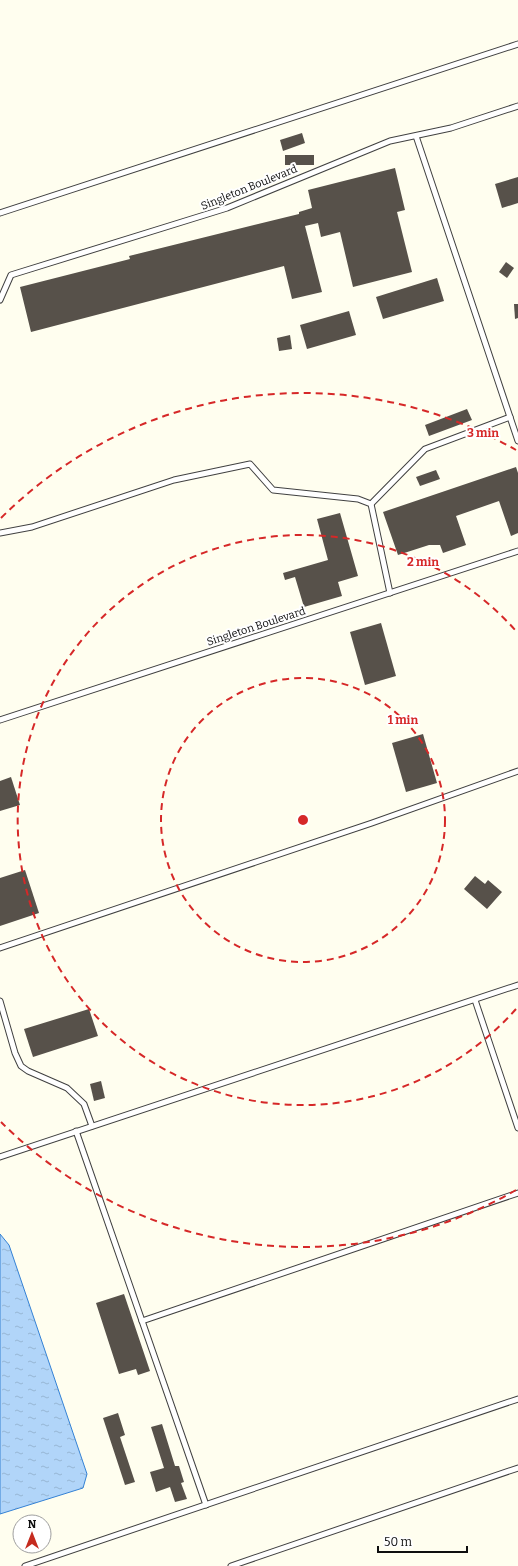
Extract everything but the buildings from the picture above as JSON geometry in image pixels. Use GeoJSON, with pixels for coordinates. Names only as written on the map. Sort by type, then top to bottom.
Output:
{"type":"FeatureCollection","features":[{"type":"Feature","properties":{"kind":"lane"},"geometry":{"type":"LineString","coordinates":[[0,213],[518,44]]}},
{"type":"Feature","properties":{"kind":"lane","name":"Singleton Boulevard"},"geometry":{"type":"LineString","coordinates":[[0,300],[11,275],[227,208],[390,141],[450,128],[518,106]]}},
{"type":"Feature","properties":{"kind":"lane"},"geometry":{"type":"LineString","coordinates":[[416,136],[518,441]]}},
{"type":"Feature","properties":{"kind":"lane"},"geometry":{"type":"LineString","coordinates":[[371,504],[425,449],[510,417]]}},
{"type":"Feature","properties":{"kind":"lane"},"geometry":{"type":"LineString","coordinates":[[0,533],[32,527],[174,480],[250,464],[273,490],[358,499],[371,504]]}},
{"type":"Feature","properties":{"kind":"lane"},"geometry":{"type":"LineString","coordinates":[[371,504],[390,593]]}},
{"type":"Feature","properties":{"kind":"lane","name":"Singleton Boulevard"},"geometry":{"type":"LineString","coordinates":[[0,720],[518,551]]}},
{"type":"Feature","properties":{"kind":"lane"},"geometry":{"type":"LineString","coordinates":[[0,948],[372,823],[518,771]]}},
{"type":"Feature","properties":{"kind":"lane"},"geometry":{"type":"LineString","coordinates":[[0,1156],[518,986]]}},
{"type":"Feature","properties":{"kind":"lane"},"geometry":{"type":"LineString","coordinates":[[475,1000],[518,1128]]}},
{"type":"Feature","properties":{"kind":"lane"},"geometry":{"type":"LineString","coordinates":[[0,1001],[15,1053],[21,1066],[28,1072],[67,1088],[84,1104],[92,1126]]}},
{"type":"Feature","properties":{"kind":"lane"},"geometry":{"type":"LineString","coordinates":[[76,1131],[206,1505]]}},
{"type":"Feature","properties":{"kind":"lane"},"geometry":{"type":"LineString","coordinates":[[142,1321],[518,1193]]}},
{"type":"Feature","properties":{"kind":"lane"},"geometry":{"type":"LineString","coordinates":[[24,1566],[518,1399]]}},
{"type":"Feature","properties":{"kind":"lane"},"geometry":{"type":"LineString","coordinates":[[231,1566],[518,1468]]}},
{"type":"Feature","properties":{"kind":"water"},"geometry":{"type":"Polygon","coordinates":[[[0,1234],[9,1245],[87,1474],[83,1488],[0,1514],[0,1234]]]}}]}
